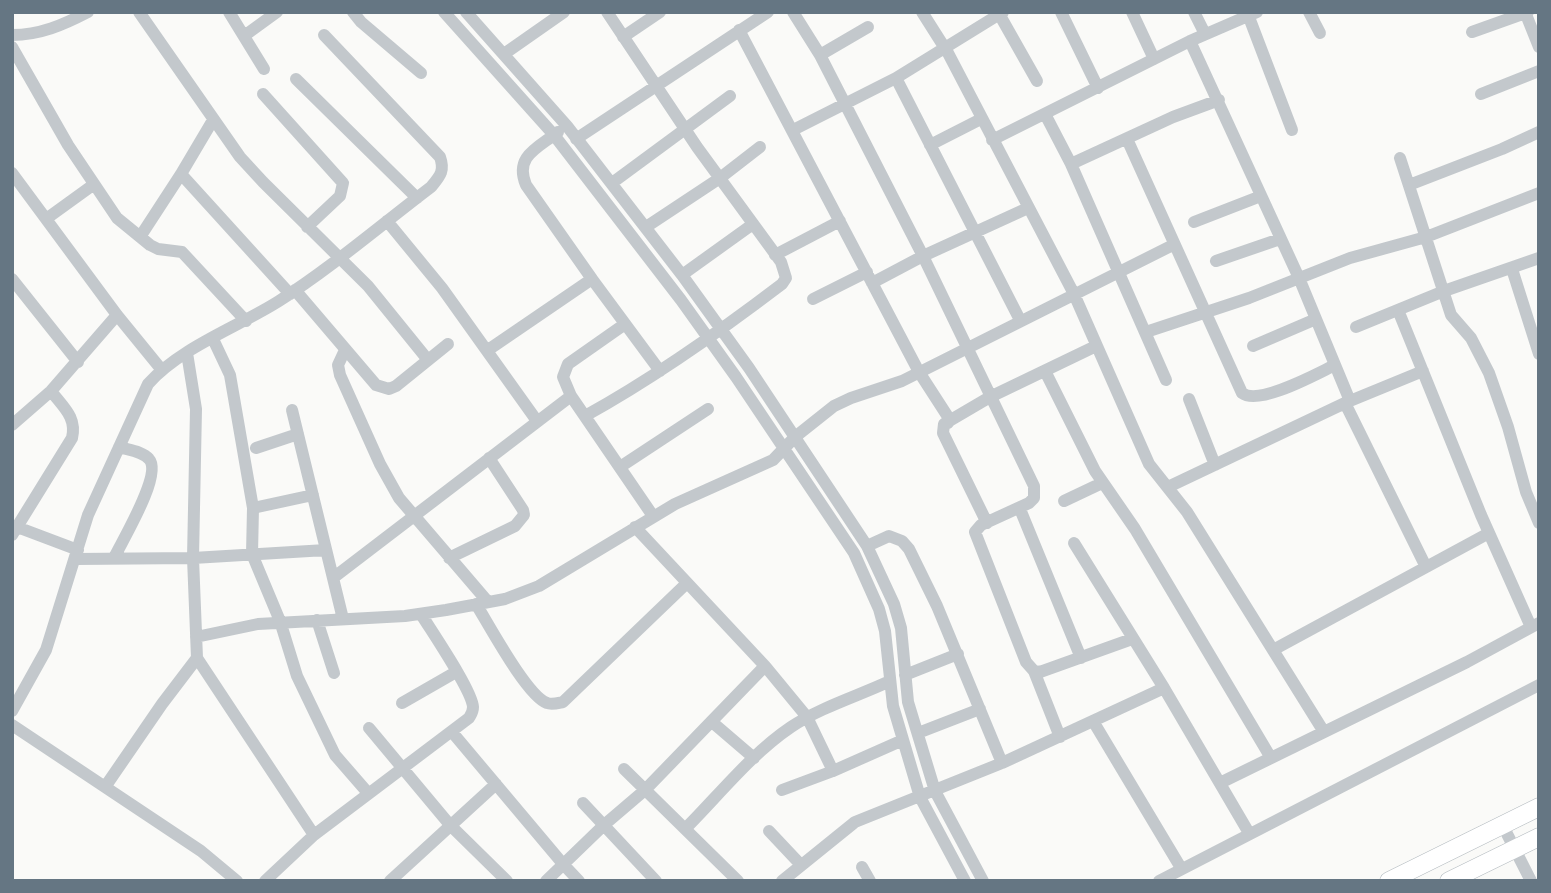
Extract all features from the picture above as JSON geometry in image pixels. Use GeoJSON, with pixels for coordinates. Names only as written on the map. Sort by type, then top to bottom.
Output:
{"type":"FeatureCollection","features":[{"type":"Feature","properties":{"kind":"main road"},"geometry":{"type":"LineString","coordinates":[[1389,881],[1539,807]]}},
{"type":"Feature","properties":{"kind":"main road"},"geometry":{"type":"LineString","coordinates":[[1449,881],[1539,836]]}},
{"type":"Feature","properties":{"kind":"street"},"geometry":{"type":"LineString","coordinates":[[12,35],[60,27],[88,12]]}},
{"type":"Feature","properties":{"kind":"street"},"geometry":{"type":"LineString","coordinates":[[139,12],[248,166],[383,302],[428,360]]}},
{"type":"Feature","properties":{"kind":"street"},"geometry":{"type":"LineString","coordinates":[[229,12],[264,69]]}},
{"type":"Feature","properties":{"kind":"street"},"geometry":{"type":"LineString","coordinates":[[244,36],[277,12]]}},
{"type":"Feature","properties":{"kind":"street"},"geometry":{"type":"LineString","coordinates":[[353,12],[368,29],[421,74]]}},
{"type":"Feature","properties":{"kind":"street"},"geometry":{"type":"LineString","coordinates":[[444,12],[554,135],[709,338],[853,553],[871,588],[885,631],[893,706],[920,797],[965,881]]}},
{"type":"Feature","properties":{"kind":"street"},"geometry":{"type":"LineString","coordinates":[[466,12],[567,126],[682,275],[867,545],[894,604],[901,628],[908,702],[935,791],[983,881]]}},
{"type":"Feature","properties":{"kind":"street"},"geometry":{"type":"LineString","coordinates":[[504,54],[564,12]]}},
{"type":"Feature","properties":{"kind":"street"},"geometry":{"type":"LineString","coordinates":[[585,416],[634,389],[722,330],[782,284],[786,278],[775,255],[607,12]]}},
{"type":"Feature","properties":{"kind":"street"},"geometry":{"type":"LineString","coordinates":[[623,37],[660,12]]}},
{"type":"Feature","properties":{"kind":"street"},"geometry":{"type":"LineString","coordinates":[[576,139],[768,12]]}},
{"type":"Feature","properties":{"kind":"street"},"geometry":{"type":"LineString","coordinates":[[793,12],[820,55],[923,256],[1034,486],[1034,498],[1020,509],[977,528],[976,539],[1060,737]]}},
{"type":"Feature","properties":{"kind":"street"},"geometry":{"type":"LineString","coordinates":[[922,12],[945,49],[1074,294],[1149,464],[1187,512],[1324,732]]}},
{"type":"Feature","properties":{"kind":"street"},"geometry":{"type":"LineString","coordinates":[[1060,12],[1098,88]]}},
{"type":"Feature","properties":{"kind":"street"},"geometry":{"type":"LineString","coordinates":[[1132,12],[1154,59]]}},
{"type":"Feature","properties":{"kind":"street"},"geometry":{"type":"LineString","coordinates":[[1194,12],[1205,34]]}},
{"type":"Feature","properties":{"kind":"street"},"geometry":{"type":"LineString","coordinates":[[1309,12],[1320,33]]}},
{"type":"Feature","properties":{"kind":"street"},"geometry":{"type":"LineString","coordinates":[[1472,32],[1526,12],[1539,47]]}},
{"type":"Feature","properties":{"kind":"street"},"geometry":{"type":"LineString","coordinates":[[793,130],[896,78],[1000,13],[1037,81]]}},
{"type":"Feature","properties":{"kind":"street"},"geometry":{"type":"LineString","coordinates":[[992,140],[1251,13],[1292,130]]}},
{"type":"Feature","properties":{"kind":"street"},"geometry":{"type":"LineString","coordinates":[[820,55],[868,27]]}},
{"type":"Feature","properties":{"kind":"street"},"geometry":{"type":"LineString","coordinates":[[739,30],[919,372],[949,421]]}},
{"type":"Feature","properties":{"kind":"street"},"geometry":{"type":"LineString","coordinates":[[12,711],[46,650],[88,515],[148,384],[161,369],[293,292],[431,187],[441,175],[443,166],[440,157],[324,36]]}},
{"type":"Feature","properties":{"kind":"street"},"geometry":{"type":"LineString","coordinates":[[1190,41],[1299,278],[1348,402],[1426,567]]}},
{"type":"Feature","properties":{"kind":"street"},"geometry":{"type":"LineString","coordinates":[[12,47],[93,186],[117,218],[158,249],[182,252],[246,321]]}},
{"type":"Feature","properties":{"kind":"street"},"geometry":{"type":"LineString","coordinates":[[1481,93],[1539,71]]}},
{"type":"Feature","properties":{"kind":"street"},"geometry":{"type":"LineString","coordinates":[[896,78],[1020,320]]}},
{"type":"Feature","properties":{"kind":"street"},"geometry":{"type":"LineString","coordinates":[[296,79],[416,198]]}},
{"type":"Feature","properties":{"kind":"street"},"geometry":{"type":"LineString","coordinates":[[263,94],[343,183],[340,195],[307,227]]}},
{"type":"Feature","properties":{"kind":"street"},"geometry":{"type":"LineString","coordinates":[[612,183],[730,96]]}},
{"type":"Feature","properties":{"kind":"street"},"geometry":{"type":"LineString","coordinates":[[1071,164],[1172,117],[1219,100]]}},
{"type":"Feature","properties":{"kind":"street"},"geometry":{"type":"LineString","coordinates":[[1045,114],[1071,164],[1166,380]]}},
{"type":"Feature","properties":{"kind":"street"},"geometry":{"type":"LineString","coordinates":[[140,237],[213,120]]}},
{"type":"Feature","properties":{"kind":"street"},"geometry":{"type":"LineString","coordinates":[[930,145],[981,120]]}},
{"type":"Feature","properties":{"kind":"street"},"geometry":{"type":"LineString","coordinates":[[567,126],[526,157],[522,175],[526,185],[592,279],[660,371]]}},
{"type":"Feature","properties":{"kind":"street"},"geometry":{"type":"LineString","coordinates":[[1409,184],[1539,132]]}},
{"type":"Feature","properties":{"kind":"street"},"geometry":{"type":"LineString","coordinates":[[1128,139],[1236,385],[1247,397],[1254,397],[1278,391],[1335,365]]}},
{"type":"Feature","properties":{"kind":"street"},"geometry":{"type":"LineString","coordinates":[[646,228],[720,178],[760,147]]}},
{"type":"Feature","properties":{"kind":"street"},"geometry":{"type":"LineString","coordinates":[[1400,158],[1451,314],[1471,338],[1489,373],[1539,523]]}},
{"type":"Feature","properties":{"kind":"street"},"geometry":{"type":"LineString","coordinates":[[12,173],[117,315],[161,369]]}},
{"type":"Feature","properties":{"kind":"street"},"geometry":{"type":"LineString","coordinates":[[181,174],[293,292],[376,385],[389,389],[396,386],[448,344]]}},
{"type":"Feature","properties":{"kind":"street"},"geometry":{"type":"LineString","coordinates":[[46,219],[93,186]]}},
{"type":"Feature","properties":{"kind":"street"},"geometry":{"type":"LineString","coordinates":[[1146,332],[1350,258],[1426,237],[1539,193]]}},
{"type":"Feature","properties":{"kind":"street"},"geometry":{"type":"LineString","coordinates":[[1194,222],[1261,196]]}},
{"type":"Feature","properties":{"kind":"street"},"geometry":{"type":"LineString","coordinates":[[813,299],[923,256],[1028,208]]}},
{"type":"Feature","properties":{"kind":"street"},"geometry":{"type":"LineString","coordinates":[[387,221],[442,288],[537,421]]}},
{"type":"Feature","properties":{"kind":"street"},"geometry":{"type":"LineString","coordinates":[[775,255],[840,221]]}},
{"type":"Feature","properties":{"kind":"street"},"geometry":{"type":"LineString","coordinates":[[682,275],[753,224]]}},
{"type":"Feature","properties":{"kind":"street"},"geometry":{"type":"LineString","coordinates":[[1216,261],[1280,239]]}},
{"type":"Feature","properties":{"kind":"street"},"geometry":{"type":"LineString","coordinates":[[196,638],[280,621],[421,614],[505,599],[539,586],[674,504],[762,466],[834,406],[902,381],[1173,245]]}},
{"type":"Feature","properties":{"kind":"street"},"geometry":{"type":"LineString","coordinates":[[1356,327],[1444,291],[1539,258]]}},
{"type":"Feature","properties":{"kind":"street"},"geometry":{"type":"LineString","coordinates":[[1512,269],[1539,354]]}},
{"type":"Feature","properties":{"kind":"street"},"geometry":{"type":"LineString","coordinates":[[12,279],[78,362]]}},
{"type":"Feature","properties":{"kind":"street"},"geometry":{"type":"LineString","coordinates":[[488,350],[592,279]]}},
{"type":"Feature","properties":{"kind":"street"},"geometry":{"type":"LineString","coordinates":[[1220,783],[1535,625],[1489,533],[1398,310]]}},
{"type":"Feature","properties":{"kind":"street"},"geometry":{"type":"LineString","coordinates":[[12,425],[51,391],[117,315]]}},
{"type":"Feature","properties":{"kind":"street"},"geometry":{"type":"LineString","coordinates":[[1253,345],[1316,319]]}},
{"type":"Feature","properties":{"kind":"street"},"geometry":{"type":"LineString","coordinates":[[625,324],[568,364],[563,377],[570,396],[653,516]]}},
{"type":"Feature","properties":{"kind":"street"},"geometry":{"type":"LineString","coordinates":[[213,339],[230,375],[253,508],[252,554],[280,621],[297,676],[335,755],[368,793]]}},
{"type":"Feature","properties":{"kind":"street"},"geometry":{"type":"LineString","coordinates":[[986,523],[942,428],[990,397],[1096,346]]}},
{"type":"Feature","properties":{"kind":"street"},"geometry":{"type":"LineString","coordinates":[[345,350],[338,365],[340,375],[390,484],[482,603],[518,673],[547,704],[563,702],[687,583]]}},
{"type":"Feature","properties":{"kind":"street"},"geometry":{"type":"LineString","coordinates":[[187,353],[196,409],[193,558],[197,658],[314,835]]}},
{"type":"Feature","properties":{"kind":"street"},"geometry":{"type":"LineString","coordinates":[[1045,371],[1102,483],[1135,529],[1270,758]]}},
{"type":"Feature","properties":{"kind":"street"},"geometry":{"type":"LineString","coordinates":[[1168,487],[1348,402],[1423,371]]}},
{"type":"Feature","properties":{"kind":"street"},"geometry":{"type":"LineString","coordinates":[[51,391],[72,418],[72,438],[15,531],[77,554],[114,558],[193,558],[326,550]]}},
{"type":"Feature","properties":{"kind":"street"},"geometry":{"type":"LineString","coordinates":[[333,578],[570,396]]}},
{"type":"Feature","properties":{"kind":"street"},"geometry":{"type":"LineString","coordinates":[[1189,399],[1214,465]]}},
{"type":"Feature","properties":{"kind":"street"},"geometry":{"type":"LineString","coordinates":[[620,467],[708,409]]}},
{"type":"Feature","properties":{"kind":"street"},"geometry":{"type":"LineString","coordinates":[[292,410],[343,619]]}},
{"type":"Feature","properties":{"kind":"street"},"geometry":{"type":"LineString","coordinates":[[256,448],[298,434]]}},
{"type":"Feature","properties":{"kind":"street"},"geometry":{"type":"LineString","coordinates":[[114,558],[143,502],[153,466],[151,460],[141,453],[118,447]]}},
{"type":"Feature","properties":{"kind":"street"},"geometry":{"type":"LineString","coordinates":[[449,558],[515,526],[524,516],[523,510],[489,458]]}},
{"type":"Feature","properties":{"kind":"street"},"geometry":{"type":"LineString","coordinates":[[1064,502],[1102,483]]}},
{"type":"Feature","properties":{"kind":"street"},"geometry":{"type":"LineString","coordinates":[[253,508],[313,495]]}},
{"type":"Feature","properties":{"kind":"street"},"geometry":{"type":"LineString","coordinates":[[1020,509],[1081,658]]}},
{"type":"Feature","properties":{"kind":"street"},"geometry":{"type":"LineString","coordinates":[[635,527],[765,666],[807,718],[833,771]]}},
{"type":"Feature","properties":{"kind":"street"},"geometry":{"type":"LineString","coordinates":[[1273,650],[1489,533]]}},
{"type":"Feature","properties":{"kind":"street"},"geometry":{"type":"LineString","coordinates":[[867,545],[889,536],[902,541],[909,549],[958,654],[1002,763]]}},
{"type":"Feature","properties":{"kind":"street"},"geometry":{"type":"LineString","coordinates":[[1074,543],[1164,688],[1249,833]]}},
{"type":"Feature","properties":{"kind":"street"},"geometry":{"type":"LineString","coordinates":[[265,881],[314,835],[470,718],[473,705],[421,614]]}},
{"type":"Feature","properties":{"kind":"street"},"geometry":{"type":"LineString","coordinates":[[317,620],[334,673]]}},
{"type":"Feature","properties":{"kind":"street"},"geometry":{"type":"LineString","coordinates":[[1034,671],[1040,672],[1132,639]]}},
{"type":"Feature","properties":{"kind":"street"},"geometry":{"type":"LineString","coordinates":[[905,675],[958,654]]}},
{"type":"Feature","properties":{"kind":"street"},"geometry":{"type":"LineString","coordinates":[[106,787],[197,658]]}},
{"type":"Feature","properties":{"kind":"street"},"geometry":{"type":"LineString","coordinates":[[546,881],[645,790],[765,666]]}},
{"type":"Feature","properties":{"kind":"street"},"geometry":{"type":"LineString","coordinates":[[402,703],[456,672]]}},
{"type":"Feature","properties":{"kind":"street"},"geometry":{"type":"LineString","coordinates":[[685,829],[776,738],[807,718],[890,681]]}},
{"type":"Feature","properties":{"kind":"street"},"geometry":{"type":"LineString","coordinates":[[1159,881],[1539,684]]}},
{"type":"Feature","properties":{"kind":"street"},"geometry":{"type":"LineString","coordinates":[[782,881],[855,822],[1002,763],[1164,688]]}},
{"type":"Feature","properties":{"kind":"street"},"geometry":{"type":"LineString","coordinates":[[918,733],[980,709]]}},
{"type":"Feature","properties":{"kind":"street"},"geometry":{"type":"LineString","coordinates":[[712,722],[754,758]]}},
{"type":"Feature","properties":{"kind":"street"},"geometry":{"type":"LineString","coordinates":[[1093,722],[1181,868]]}},
{"type":"Feature","properties":{"kind":"street"},"geometry":{"type":"LineString","coordinates":[[12,725],[201,850],[237,881]]}},
{"type":"Feature","properties":{"kind":"street"},"geometry":{"type":"LineString","coordinates":[[369,727],[450,825],[507,881]]}},
{"type":"Feature","properties":{"kind":"street"},"geometry":{"type":"LineString","coordinates":[[452,732],[579,881]]}},
{"type":"Feature","properties":{"kind":"street"},"geometry":{"type":"LineString","coordinates":[[782,790],[903,740]]}},
{"type":"Feature","properties":{"kind":"street"},"geometry":{"type":"LineString","coordinates":[[624,769],[738,881]]}},
{"type":"Feature","properties":{"kind":"street"},"geometry":{"type":"LineString","coordinates":[[390,881],[496,784]]}},
{"type":"Feature","properties":{"kind":"street"},"geometry":{"type":"LineString","coordinates":[[583,803],[656,881]]}},
{"type":"Feature","properties":{"kind":"street"},"geometry":{"type":"LineString","coordinates":[[1502,824],[1531,881]]}},
{"type":"Feature","properties":{"kind":"street"},"geometry":{"type":"LineString","coordinates":[[769,831],[801,865]]}},
{"type":"Feature","properties":{"kind":"street"},"geometry":{"type":"LineString","coordinates":[[862,867],[870,881]]}}]}
